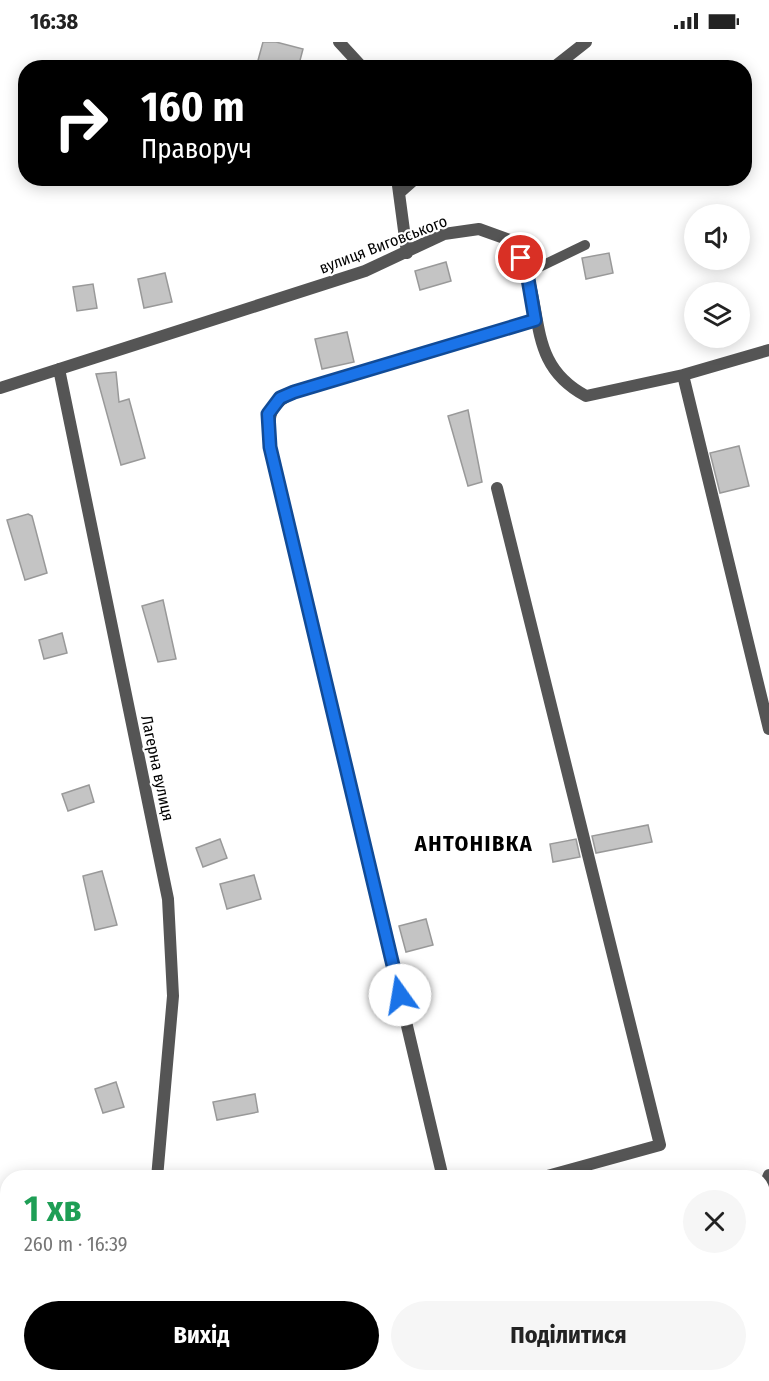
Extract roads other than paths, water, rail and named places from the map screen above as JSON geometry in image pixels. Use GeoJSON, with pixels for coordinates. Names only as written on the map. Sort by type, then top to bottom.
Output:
{"type":"FeatureCollection","features":[{"type":"Feature","properties":{"kind":"street"},"geometry":{"type":"LineString","coordinates":[[339,42],[356,60]]}},
{"type":"Feature","properties":{"kind":"street"},"geometry":{"type":"LineString","coordinates":[[563,60],[586,42]]}},
{"type":"Feature","properties":{"kind":"street"},"geometry":{"type":"LineString","coordinates":[[398,186],[407,253]]}},
{"type":"Feature","properties":{"kind":"street"},"geometry":{"type":"LineString","coordinates":[[399,193],[407,186]]}},
{"type":"Feature","properties":{"kind":"street","name":"вулиця Виговського"},"geometry":{"type":"LineString","coordinates":[[0,388],[354,274],[407,253],[444,234],[479,229],[515,242],[527,273],[535,320],[551,366],[560,379],[586,396],[683,375]]}},
{"type":"Feature","properties":{"kind":"street"},"geometry":{"type":"LineString","coordinates":[[441,1170],[270,447],[268,414],[280,398],[294,392],[535,320]]}},
{"type":"Feature","properties":{"kind":"street"},"geometry":{"type":"LineString","coordinates":[[769,350],[683,375],[769,729]]}},
{"type":"Feature","properties":{"kind":"street","name":"Лагерна вулиця"},"geometry":{"type":"LineString","coordinates":[[59,369],[168,899],[173,996],[159,1170]]}},
{"type":"Feature","properties":{"kind":"street"},"geometry":{"type":"LineString","coordinates":[[497,488],[660,1145],[569,1170]]}},
{"type":"Feature","properties":{"kind":"lane"},"geometry":{"type":"LineString","coordinates":[[527,273],[585,245]]}},
{"type":"Feature","properties":{"kind":"district","name":"АНТОНІВКА"},"geometry":{"type":"Point","coordinates":[474,843]}}]}
